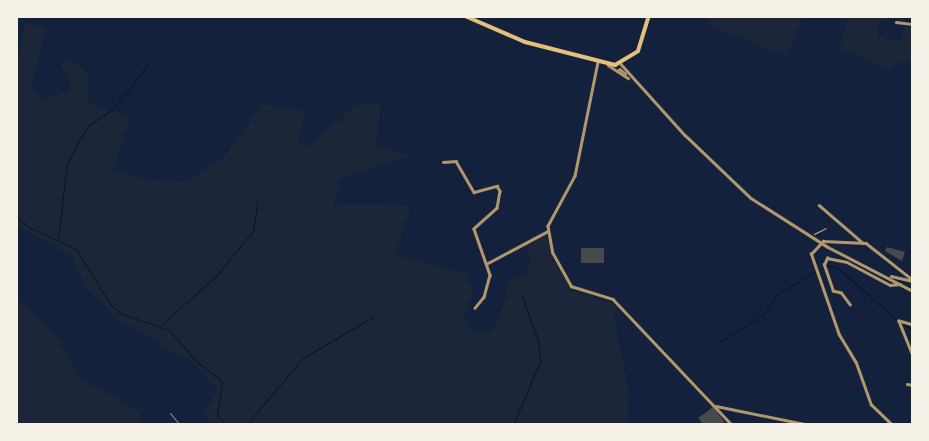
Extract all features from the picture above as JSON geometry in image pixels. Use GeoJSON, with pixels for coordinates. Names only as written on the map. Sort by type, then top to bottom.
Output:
{"type":"FeatureCollection","features":[{"type":"Feature","properties":{"kind":"main road"},"geometry":{"type":"LineString","coordinates":[[465,16],[510,37],[598,62],[621,66],[642,46],[649,16]]}},
{"type":"Feature","properties":{"kind":"street"},"geometry":{"type":"LineString","coordinates":[[896,22],[913,24]]}},
{"type":"Feature","properties":{"kind":"street"},"geometry":{"type":"LineString","coordinates":[[486,264],[548,231],[575,176],[598,62]]}},
{"type":"Feature","properties":{"kind":"street"},"geometry":{"type":"LineString","coordinates":[[607,64],[632,80]]}},
{"type":"Feature","properties":{"kind":"street"},"geometry":{"type":"LineString","coordinates":[[617,70],[621,66],[632,80],[742,191],[821,242],[912,290]]}},
{"type":"Feature","properties":{"kind":"street"},"geometry":{"type":"LineString","coordinates":[[444,162],[456,161],[474,192],[497,186],[500,191],[497,208],[474,229],[490,275],[484,297],[475,308]]}},
{"type":"Feature","properties":{"kind":"street"},"geometry":{"type":"LineString","coordinates":[[819,205],[862,243],[913,281]]}},
{"type":"Feature","properties":{"kind":"street"},"geometry":{"type":"LineString","coordinates":[[548,231],[553,253],[571,286],[613,299],[732,425]]}},
{"type":"Feature","properties":{"kind":"street"},"geometry":{"type":"LineString","coordinates":[[821,242],[862,243]]}},
{"type":"Feature","properties":{"kind":"street"},"geometry":{"type":"LineString","coordinates":[[821,242],[811,254],[840,335],[856,363],[872,405],[892,425]]}},
{"type":"Feature","properties":{"kind":"street"},"geometry":{"type":"LineString","coordinates":[[850,305],[840,293],[833,291],[824,265],[827,258],[847,262],[890,285],[900,284]]}},
{"type":"Feature","properties":{"kind":"street"},"geometry":{"type":"LineString","coordinates":[[891,276],[913,281]]}},
{"type":"Feature","properties":{"kind":"street"},"geometry":{"type":"LineString","coordinates":[[913,325],[899,320],[913,356]]}},
{"type":"Feature","properties":{"kind":"street"},"geometry":{"type":"LineString","coordinates":[[907,384],[913,385]]}},
{"type":"Feature","properties":{"kind":"street"},"geometry":{"type":"LineString","coordinates":[[716,406],[809,425]]}},
{"type":"Feature","properties":{"kind":"lane"},"geometry":{"type":"LineString","coordinates":[[170,413],[180,425]]}},
{"type":"Feature","properties":{"kind":"path"},"geometry":{"type":"LineString","coordinates":[[811,235],[826,228]]}},
{"type":"Feature","properties":{"kind":"shaded area"},"geometry":{"type":"Polygon","coordinates":[[[708,16],[803,16],[788,56],[707,25],[708,16]]]}},
{"type":"Feature","properties":{"kind":"shaded area"},"geometry":{"type":"Polygon","coordinates":[[[848,16],[891,16],[877,25],[878,36],[896,42],[902,41],[904,26],[913,27],[913,61],[897,63],[891,70],[840,49],[848,16]]]}},
{"type":"Feature","properties":{"kind":"shaded area"},"geometry":{"type":"Polygon","coordinates":[[[25,23],[46,28],[32,87],[42,99],[68,92],[70,81],[60,64],[67,57],[88,72],[88,102],[129,118],[114,170],[150,181],[185,182],[224,157],[263,104],[305,112],[298,144],[309,146],[356,105],[381,103],[376,145],[412,155],[342,178],[333,204],[411,206],[395,255],[466,274],[474,293],[463,315],[472,332],[491,332],[507,298],[505,283],[526,274],[531,258],[524,246],[547,234],[552,257],[572,291],[617,305],[614,319],[629,392],[627,425],[218,425],[203,415],[217,390],[196,365],[114,317],[86,287],[71,256],[16,225],[16,65],[25,23]]]}},
{"type":"Feature","properties":{"kind":"shaded area"},"geometry":{"type":"Polygon","coordinates":[[[16,297],[57,338],[81,378],[137,410],[144,425],[16,425],[16,297]]]}},
{"type":"Feature","properties":{"kind":"building"},"geometry":{"type":"Polygon","coordinates":[[[887,247],[905,252],[902,261],[885,251],[887,247]]]}},
{"type":"Feature","properties":{"kind":"building"},"geometry":{"type":"Polygon","coordinates":[[[581,248],[604,248],[604,263],[581,263],[581,248]]]}},
{"type":"Feature","properties":{"kind":"building"},"geometry":{"type":"Polygon","coordinates":[[[713,407],[724,421],[722,425],[702,423],[698,418],[713,407]]]}},
{"type":"Feature","properties":{"kind":"waterway"},"geometry":{"type":"LineString","coordinates":[[58,239],[67,164],[79,140],[89,125],[113,109],[150,62]]}},
{"type":"Feature","properties":{"kind":"waterway"},"geometry":{"type":"LineString","coordinates":[[162,324],[216,276],[253,231],[258,201]]}},
{"type":"Feature","properties":{"kind":"waterway"},"geometry":{"type":"LineString","coordinates":[[16,216],[28,227],[76,249],[110,304],[122,314],[169,330],[197,362],[222,381],[217,416],[226,425]]}},
{"type":"Feature","properties":{"kind":"waterway"},"geometry":{"type":"LineString","coordinates":[[826,265],[839,269],[897,320]]}},
{"type":"Feature","properties":{"kind":"waterway"},"geometry":{"type":"LineString","coordinates":[[719,342],[763,315],[779,293],[815,272]]}},
{"type":"Feature","properties":{"kind":"waterway"},"geometry":{"type":"LineString","coordinates":[[513,425],[540,361],[538,340],[521,294]]}},
{"type":"Feature","properties":{"kind":"waterway"},"geometry":{"type":"LineString","coordinates":[[246,425],[303,358],[373,317]]}},
{"type":"Feature","properties":{"kind":"waterway"},"geometry":{"type":"LineString","coordinates":[[902,324],[913,330]]}}]}
